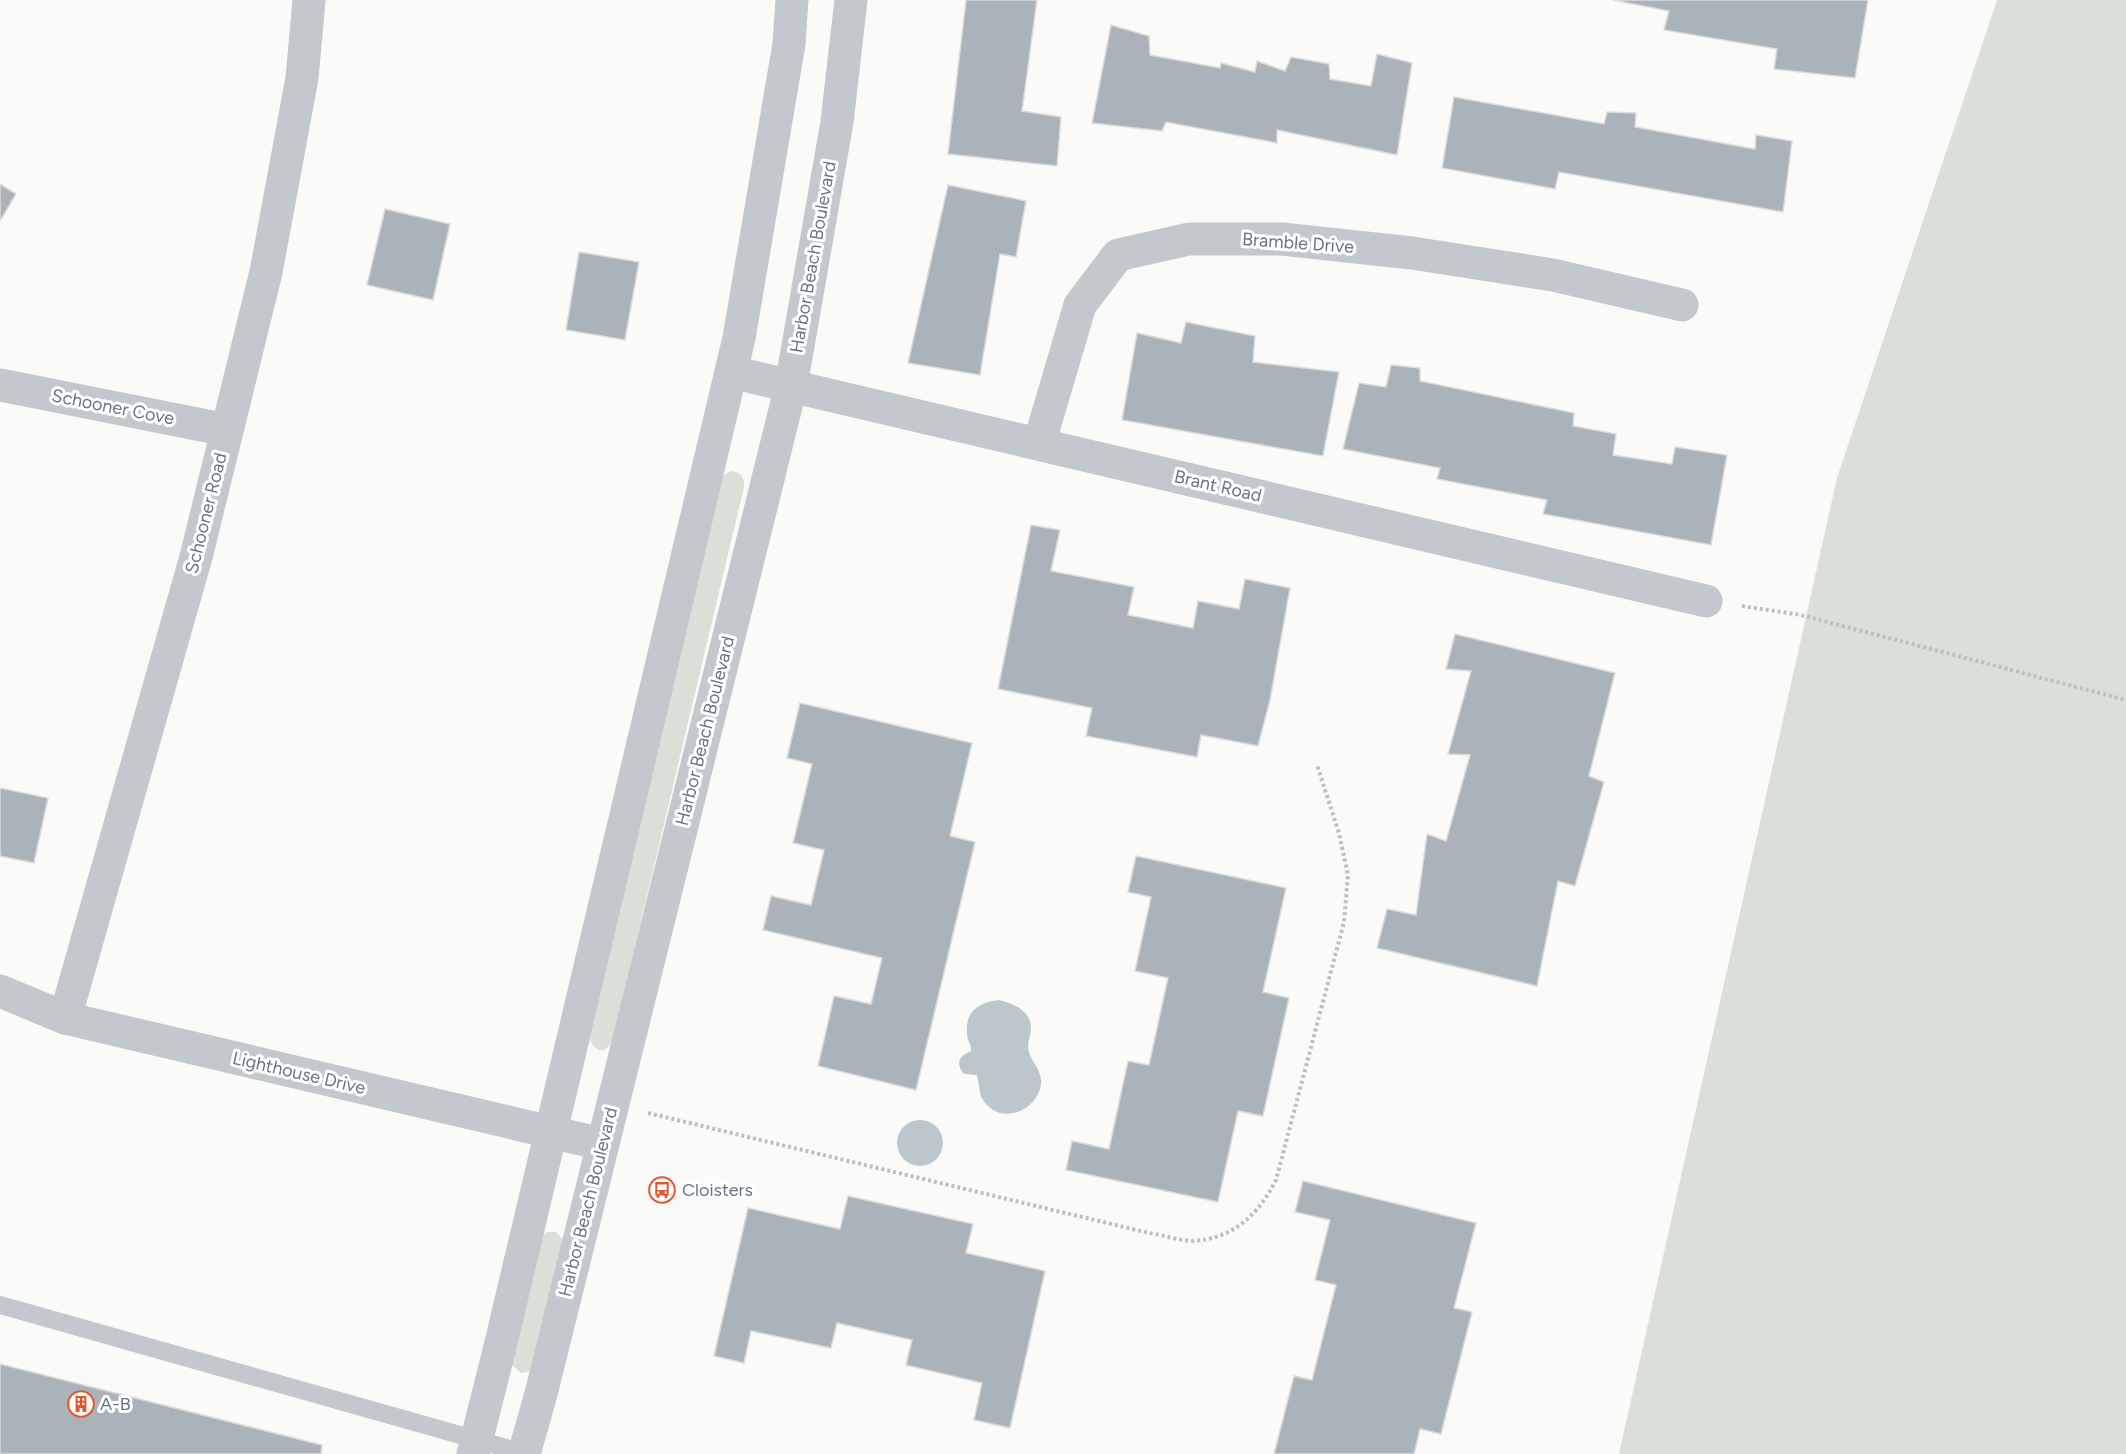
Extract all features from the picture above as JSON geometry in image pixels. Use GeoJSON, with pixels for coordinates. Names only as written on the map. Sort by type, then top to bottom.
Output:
{"type":"FeatureCollection","features":[{"type":"Feature","properties":{"kind":"street","name":"Schooner Road"},"geometry":{"type":"LineString","coordinates":[[64,1018],[196,557],[266,272],[302,78],[309,0]]}},
{"type":"Feature","properties":{"kind":"street"},"geometry":{"type":"LineString","coordinates":[[475,1446],[731,372],[765,193],[789,44],[792,0]]}},
{"type":"Feature","properties":{"kind":"street","name":"Harbor Beach Boulevard"},"geometry":{"type":"LineString","coordinates":[[524,1454],[791,386],[837,122],[851,0]]}},
{"type":"Feature","properties":{"kind":"street","name":"Bramble Drive"},"geometry":{"type":"LineString","coordinates":[[1040,444],[1080,305],[1118,255],[1189,239],[1282,239],[1412,253],[1553,275],[1682,305]]}},
{"type":"Feature","properties":{"kind":"street","name":"Brant Road"},"geometry":{"type":"LineString","coordinates":[[731,372],[1706,601]]}},
{"type":"Feature","properties":{"kind":"street","name":"Schooner Cove"},"geometry":{"type":"LineString","coordinates":[[0,385],[226,430]]}},
{"type":"Feature","properties":{"kind":"street","name":"Lighthouse Drive"},"geometry":{"type":"LineString","coordinates":[[0,991],[64,1018],[602,1144]]}},
{"type":"Feature","properties":{"kind":"lane"},"geometry":{"type":"LineString","coordinates":[[0,1305],[475,1446],[524,1454]]}},
{"type":"Feature","properties":{"kind":"path"},"geometry":{"type":"LineString","coordinates":[[1706,601],[1801,615],[2126,700]]}},
{"type":"Feature","properties":{"kind":"path"},"geometry":{"type":"LineString","coordinates":[[612,1104],[1149,1233],[1192,1241],[1213,1238],[1235,1228],[1253,1215],[1266,1199],[1276,1180],[1344,922],[1348,875],[1339,833],[1317,765]]}},
{"type":"Feature","properties":{"kind":"shaded area"},"geometry":{"type":"Polygon","coordinates":[[[1997,0],[2126,0],[2126,1454],[1619,1454],[1837,478],[1997,0]]]}},
{"type":"Feature","properties":{"kind":"shaded area"},"geometry":{"type":"Polygon","coordinates":[[[731,471],[741,476],[744,480],[744,487],[616,1026],[610,1044],[606,1049],[600,1050],[593,1045],[590,1039],[719,483],[721,477],[731,471]]]}},
{"type":"Feature","properties":{"kind":"shaded area"},"geometry":{"type":"Polygon","coordinates":[[[999,1000],[1010,1003],[1025,1012],[1028,1017],[1031,1028],[1028,1044],[1030,1056],[1041,1079],[1039,1093],[1034,1101],[1020,1111],[1011,1113],[1002,1113],[986,1104],[980,1094],[977,1075],[964,1074],[959,1063],[964,1055],[971,1051],[967,1025],[971,1013],[986,1003],[999,1000]]]}},
{"type":"Feature","properties":{"kind":"shaded area"},"geometry":{"type":"Polygon","coordinates":[[[920,1120],[936,1127],[943,1143],[936,1159],[920,1166],[904,1159],[897,1143],[904,1127],[920,1120]]]}},
{"type":"Feature","properties":{"kind":"shaded area"},"geometry":{"type":"Polygon","coordinates":[[[547,1232],[556,1232],[564,1241],[532,1371],[521,1373],[511,1364],[542,1235],[547,1232]]]}},
{"type":"Feature","properties":{"kind":"building"},"geometry":{"type":"Polygon","coordinates":[[[966,0],[1037,0],[1022,111],[1061,117],[1057,166],[948,154],[966,0]]]}},
{"type":"Feature","properties":{"kind":"building"},"geometry":{"type":"Polygon","coordinates":[[[1613,0],[1868,0],[1855,78],[1774,69],[1777,49],[1664,30],[1669,11],[1613,0]]]}},
{"type":"Feature","properties":{"kind":"building"},"geometry":{"type":"Polygon","coordinates":[[[1111,25],[1149,36],[1150,55],[1220,68],[1221,63],[1255,72],[1257,61],[1285,71],[1291,57],[1329,64],[1330,79],[1371,86],[1377,54],[1412,63],[1397,155],[1277,130],[1277,143],[1166,122],[1162,131],[1092,123],[1111,25]]]}},
{"type":"Feature","properties":{"kind":"building"},"geometry":{"type":"Polygon","coordinates":[[[1454,97],[1604,124],[1607,112],[1636,113],[1635,127],[1755,149],[1756,135],[1792,141],[1783,212],[1559,172],[1555,189],[1442,168],[1454,97]]]}},
{"type":"Feature","properties":{"kind":"building"},"geometry":{"type":"Polygon","coordinates":[[[0,184],[16,194],[0,221],[0,184]]]}},
{"type":"Feature","properties":{"kind":"building"},"geometry":{"type":"Polygon","coordinates":[[[948,185],[1026,201],[1016,257],[1000,254],[980,375],[908,363],[948,185]]]}},
{"type":"Feature","properties":{"kind":"building"},"geometry":{"type":"Polygon","coordinates":[[[385,209],[450,224],[433,300],[367,285],[385,209]]]}},
{"type":"Feature","properties":{"kind":"building"},"geometry":{"type":"Polygon","coordinates":[[[579,252],[639,262],[625,340],[566,330],[579,252]]]}},
{"type":"Feature","properties":{"kind":"building"},"geometry":{"type":"Polygon","coordinates":[[[1186,322],[1255,336],[1253,362],[1339,372],[1323,456],[1122,420],[1137,333],[1181,343],[1186,322]]]}},
{"type":"Feature","properties":{"kind":"building"},"geometry":{"type":"Polygon","coordinates":[[[1391,365],[1420,368],[1420,381],[1574,413],[1573,426],[1616,434],[1613,455],[1672,464],[1675,447],[1727,455],[1711,545],[1543,514],[1547,500],[1437,479],[1440,468],[1343,449],[1359,383],[1386,387],[1391,365]]]}},
{"type":"Feature","properties":{"kind":"building"},"geometry":{"type":"Polygon","coordinates":[[[1031,525],[1060,530],[1051,571],[1134,587],[1128,615],[1193,628],[1198,601],[1239,609],[1245,579],[1290,588],[1270,700],[1258,746],[1201,735],[1197,757],[1086,736],[1092,708],[998,689],[1031,525]]]}},
{"type":"Feature","properties":{"kind":"building"},"geometry":{"type":"Polygon","coordinates":[[[1455,634],[1615,673],[1589,776],[1604,782],[1575,886],[1558,881],[1537,986],[1377,948],[1387,909],[1416,915],[1427,834],[1446,841],[1470,755],[1448,754],[1471,671],[1446,669],[1455,634]]]}},
{"type":"Feature","properties":{"kind":"building"},"geometry":{"type":"Polygon","coordinates":[[[800,703],[972,743],[950,836],[975,842],[916,1090],[818,1066],[834,996],[871,1004],[882,958],[763,930],[771,896],[811,905],[824,850],[793,843],[812,764],[787,758],[800,703]]]}},
{"type":"Feature","properties":{"kind":"building"},"geometry":{"type":"Polygon","coordinates":[[[0,788],[48,798],[34,863],[0,856],[0,788]]]}},
{"type":"Feature","properties":{"kind":"building"},"geometry":{"type":"Polygon","coordinates":[[[1136,856],[1286,888],[1263,992],[1289,998],[1263,1116],[1238,1111],[1218,1202],[1066,1170],[1072,1141],[1109,1149],[1128,1061],[1149,1065],[1168,978],[1135,971],[1151,897],[1128,892],[1136,856]]]}},
{"type":"Feature","properties":{"kind":"building"},"geometry":{"type":"Polygon","coordinates":[[[1303,1181],[1476,1223],[1454,1308],[1472,1312],[1441,1434],[1420,1429],[1414,1454],[1274,1454],[1294,1376],[1312,1380],[1336,1285],[1315,1280],[1330,1220],[1295,1212],[1303,1181]]]}},
{"type":"Feature","properties":{"kind":"building"},"geometry":{"type":"Polygon","coordinates":[[[848,1196],[973,1224],[966,1253],[1045,1271],[1010,1428],[974,1420],[982,1383],[906,1365],[912,1340],[837,1323],[831,1348],[751,1331],[744,1363],[714,1356],[748,1208],[840,1229],[848,1196]]]}},
{"type":"Feature","properties":{"kind":"building","name":"A-B"},"geometry":{"type":"Polygon","coordinates":[[[0,1364],[322,1445],[321,1454],[0,1454],[0,1364]]]}},
{"type":"Feature","properties":{"kind":"place","name":"Cloisters"},"geometry":{"type":"Point","coordinates":[662,1190]}},
{"type":"Feature","properties":{"kind":"place","name":"A-B"},"geometry":{"type":"Point","coordinates":[81,1404]}}]}
